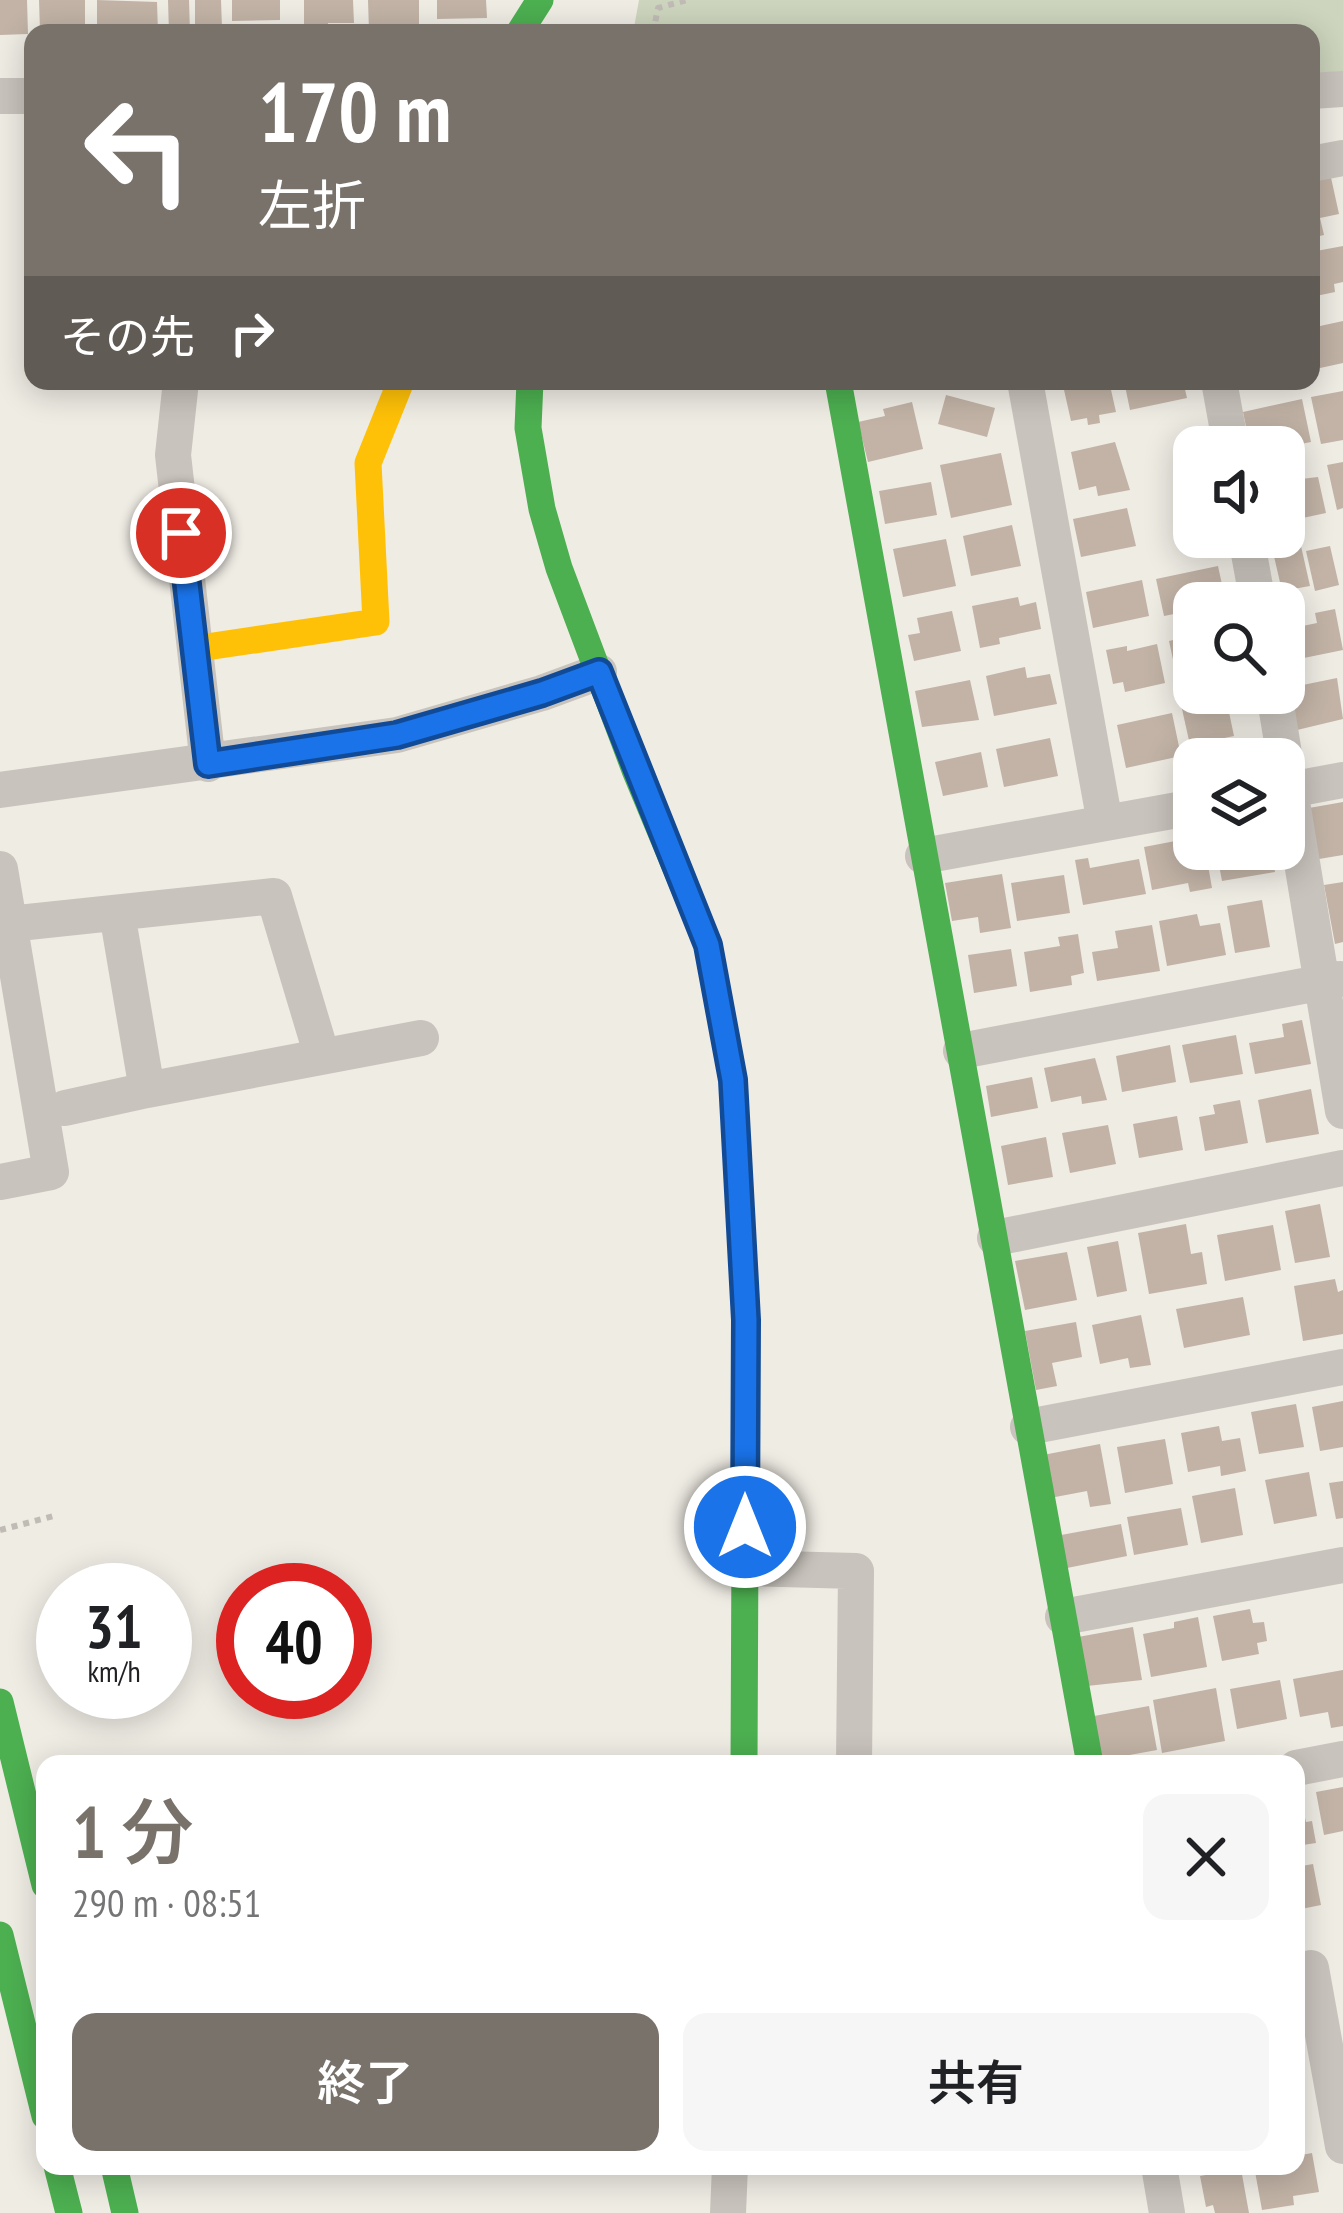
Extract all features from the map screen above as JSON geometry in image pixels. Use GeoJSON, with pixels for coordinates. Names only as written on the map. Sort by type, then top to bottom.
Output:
{"type":"FeatureCollection","features":[{"type":"Feature","properties":{"kind":"street"},"geometry":{"type":"LineString","coordinates":[[180,390],[172,455],[208,764]]}},
{"type":"Feature","properties":{"kind":"street"},"geometry":{"type":"LineString","coordinates":[[193,649],[376,622],[368,464],[397,390]]}},
{"type":"Feature","properties":{"kind":"street"},"geometry":{"type":"LineString","coordinates":[[530,390],[528,428],[542,509],[559,568],[708,945],[733,1080],[746,1320],[744,1755]]}},
{"type":"Feature","properties":{"kind":"street"},"geometry":{"type":"LineString","coordinates":[[840,390],[1088,1755]]}},
{"type":"Feature","properties":{"kind":"street"},"geometry":{"type":"LineString","coordinates":[[1027,390],[1105,823]]}},
{"type":"Feature","properties":{"kind":"street"},"geometry":{"type":"LineString","coordinates":[[1221,390],[1227,426]]}},
{"type":"Feature","properties":{"kind":"street"},"geometry":{"type":"LineString","coordinates":[[0,790],[397,735],[599,672]]}},
{"type":"Feature","properties":{"kind":"street"},"geometry":{"type":"LineString","coordinates":[[1305,788],[1343,781]]}},
{"type":"Feature","properties":{"kind":"street"},"geometry":{"type":"LineString","coordinates":[[923,856],[1173,811]]}},
{"type":"Feature","properties":{"kind":"street"},"geometry":{"type":"LineString","coordinates":[[1305,864],[1332,981],[1343,1111]]}},
{"type":"Feature","properties":{"kind":"street"},"geometry":{"type":"LineString","coordinates":[[0,869],[51,1172],[0,1182]]}},
{"type":"Feature","properties":{"kind":"street"},"geometry":{"type":"LineString","coordinates":[[9,924],[274,896],[322,1056]]}},
{"type":"Feature","properties":{"kind":"street"},"geometry":{"type":"LineString","coordinates":[[117,913],[147,1090]]}},
{"type":"Feature","properties":{"kind":"street"},"geometry":{"type":"LineString","coordinates":[[961,1051],[1332,981]]}},
{"type":"Feature","properties":{"kind":"street"},"geometry":{"type":"LineString","coordinates":[[65,1108],[421,1038]]}},
{"type":"Feature","properties":{"kind":"street"},"geometry":{"type":"LineString","coordinates":[[995,1238],[1343,1168]]}},
{"type":"Feature","properties":{"kind":"street"},"geometry":{"type":"LineString","coordinates":[[1028,1427],[1343,1367]]}},
{"type":"Feature","properties":{"kind":"street"},"geometry":{"type":"LineString","coordinates":[[1063,1617],[1343,1565]]}},
{"type":"Feature","properties":{"kind":"street"},"geometry":{"type":"LineString","coordinates":[[745,1568],[856,1571],[854,1755]]}},
{"type":"Feature","properties":{"kind":"street"},"geometry":{"type":"LineString","coordinates":[[0,1702],[36,1848]]}},
{"type":"Feature","properties":{"kind":"street"},"geometry":{"type":"LineString","coordinates":[[1305,1766],[1343,1759]]}},
{"type":"Feature","properties":{"kind":"street"},"geometry":{"type":"LineString","coordinates":[[0,1935],[36,2080]]}},
{"type":"Feature","properties":{"kind":"street"},"geometry":{"type":"LineString","coordinates":[[1317,1967],[1343,2146]]}},
{"type":"Feature","properties":{"kind":"street"},"geometry":{"type":"LineString","coordinates":[[59,2175],[69,2213]]}},
{"type":"Feature","properties":{"kind":"street"},"geometry":{"type":"LineString","coordinates":[[116,2175],[125,2213]]}},
{"type":"Feature","properties":{"kind":"street"},"geometry":{"type":"LineString","coordinates":[[728,2213],[730,2175]]}},
{"type":"Feature","properties":{"kind":"street"},"geometry":{"type":"LineString","coordinates":[[1161,2175],[1167,2213]]}},
{"type":"Feature","properties":{"kind":"path"},"geometry":{"type":"LineString","coordinates":[[655,24],[658,8],[687,0]]}},
{"type":"Feature","properties":{"kind":"path"},"geometry":{"type":"LineString","coordinates":[[0,1530],[53,1516]]}},
{"type":"Feature","properties":{"kind":"green space"},"geometry":{"type":"Polygon","coordinates":[[[639,0],[1343,0],[1343,79],[1320,80],[1320,24],[635,24],[639,0]]]}},
{"type":"Feature","properties":{"kind":"building"},"geometry":{"type":"Polygon","coordinates":[[[0,0],[27,0],[24,34],[0,35],[0,0]]]}},
{"type":"Feature","properties":{"kind":"building"},"geometry":{"type":"Polygon","coordinates":[[[39,0],[85,0],[85,24],[40,24],[39,0]]]}},
{"type":"Feature","properties":{"kind":"building"},"geometry":{"type":"Polygon","coordinates":[[[97,0],[157,2],[158,24],[97,24],[97,0]]]}},
{"type":"Feature","properties":{"kind":"building"},"geometry":{"type":"Polygon","coordinates":[[[168,0],[189,0],[190,24],[169,24],[168,0]]]}},
{"type":"Feature","properties":{"kind":"building"},"geometry":{"type":"Polygon","coordinates":[[[195,0],[221,0],[222,24],[195,24],[195,0]]]}},
{"type":"Feature","properties":{"kind":"building"},"geometry":{"type":"Polygon","coordinates":[[[232,0],[280,0],[280,20],[232,21],[232,0]]]}},
{"type":"Feature","properties":{"kind":"building"},"geometry":{"type":"Polygon","coordinates":[[[304,0],[353,0],[354,23],[304,24],[304,0]]]}},
{"type":"Feature","properties":{"kind":"building"},"geometry":{"type":"Polygon","coordinates":[[[368,0],[419,0],[419,24],[369,24],[368,0]]]}},
{"type":"Feature","properties":{"kind":"building"},"geometry":{"type":"Polygon","coordinates":[[[437,0],[486,0],[487,18],[437,19],[437,0]]]}},
{"type":"Feature","properties":{"kind":"building"},"geometry":{"type":"Polygon","coordinates":[[[1330,173],[1339,214],[1320,218],[1320,175],[1330,173]]]}},
{"type":"Feature","properties":{"kind":"building"},"geometry":{"type":"Polygon","coordinates":[[[1343,246],[1343,282],[1334,284],[1335,292],[1320,295],[1320,250],[1343,246]]]}},
{"type":"Feature","properties":{"kind":"building"},"geometry":{"type":"Polygon","coordinates":[[[1343,321],[1343,363],[1320,368],[1320,326],[1343,321]]]}},
{"type":"Feature","properties":{"kind":"building"},"geometry":{"type":"Polygon","coordinates":[[[1064,390],[1111,390],[1116,412],[1099,415],[1100,423],[1088,425],[1087,418],[1071,421],[1064,390]]]}},
{"type":"Feature","properties":{"kind":"building"},"geometry":{"type":"Polygon","coordinates":[[[1126,390],[1185,390],[1187,398],[1130,410],[1126,390]]]}},
{"type":"Feature","properties":{"kind":"building"},"geometry":{"type":"Polygon","coordinates":[[[1343,391],[1343,440],[1321,444],[1311,397],[1343,391]]]}},
{"type":"Feature","properties":{"kind":"building"},"geometry":{"type":"Polygon","coordinates":[[[946,395],[995,408],[987,437],[938,424],[946,395]]]}},
{"type":"Feature","properties":{"kind":"building"},"geometry":{"type":"Polygon","coordinates":[[[1302,399],[1311,442],[1305,443],[1305,426],[1246,426],[1243,412],[1302,399]]]}},
{"type":"Feature","properties":{"kind":"building"},"geometry":{"type":"Polygon","coordinates":[[[912,402],[923,449],[868,462],[858,422],[885,416],[883,409],[912,402]]]}},
{"type":"Feature","properties":{"kind":"building"},"geometry":{"type":"Polygon","coordinates":[[[1115,442],[1130,490],[1098,496],[1096,486],[1079,490],[1071,452],[1115,442]]]}},
{"type":"Feature","properties":{"kind":"building"},"geometry":{"type":"Polygon","coordinates":[[[1001,453],[1012,505],[951,518],[940,465],[1001,453]]]}},
{"type":"Feature","properties":{"kind":"building"},"geometry":{"type":"Polygon","coordinates":[[[1343,462],[1343,508],[1337,510],[1327,465],[1343,462]]]}},
{"type":"Feature","properties":{"kind":"building"},"geometry":{"type":"Polygon","coordinates":[[[1318,477],[1326,513],[1305,518],[1305,479],[1318,477]]]}},
{"type":"Feature","properties":{"kind":"building"},"geometry":{"type":"Polygon","coordinates":[[[931,482],[937,515],[885,524],[879,491],[931,482]]]}},
{"type":"Feature","properties":{"kind":"building"},"geometry":{"type":"Polygon","coordinates":[[[1127,508],[1136,546],[1081,557],[1073,519],[1127,508]]]}},
{"type":"Feature","properties":{"kind":"building"},"geometry":{"type":"Polygon","coordinates":[[[1012,525],[1021,566],[971,576],[963,536],[1012,525]]]}},
{"type":"Feature","properties":{"kind":"building"},"geometry":{"type":"Polygon","coordinates":[[[946,539],[956,586],[903,597],[893,549],[946,539]]]}},
{"type":"Feature","properties":{"kind":"building"},"geometry":{"type":"Polygon","coordinates":[[[1330,546],[1339,585],[1315,591],[1306,551],[1330,546]]]}},
{"type":"Feature","properties":{"kind":"building"},"geometry":{"type":"Polygon","coordinates":[[[1274,558],[1304,558],[1310,586],[1280,582],[1274,558]]]}},
{"type":"Feature","properties":{"kind":"building"},"geometry":{"type":"Polygon","coordinates":[[[1218,566],[1221,582],[1173,582],[1173,614],[1164,616],[1156,579],[1218,566]]]}},
{"type":"Feature","properties":{"kind":"building"},"geometry":{"type":"Polygon","coordinates":[[[1142,580],[1149,616],[1093,628],[1086,592],[1142,580]]]}},
{"type":"Feature","properties":{"kind":"building"},"geometry":{"type":"Polygon","coordinates":[[[1018,597],[1020,606],[1036,602],[1041,629],[999,638],[1000,644],[980,648],[972,606],[1018,597]]]}},
{"type":"Feature","properties":{"kind":"building"},"geometry":{"type":"Polygon","coordinates":[[[1335,609],[1343,650],[1305,658],[1305,625],[1317,623],[1315,613],[1335,609]]]}},
{"type":"Feature","properties":{"kind":"building"},"geometry":{"type":"Polygon","coordinates":[[[952,611],[961,651],[914,661],[908,635],[920,633],[917,618],[952,611]]]}},
{"type":"Feature","properties":{"kind":"building"},"geometry":{"type":"Polygon","coordinates":[[[1157,644],[1165,683],[1125,692],[1123,682],[1113,684],[1106,650],[1157,644]]]}},
{"type":"Feature","properties":{"kind":"building"},"geometry":{"type":"Polygon","coordinates":[[[1025,667],[1027,678],[1050,674],[1057,704],[994,716],[986,676],[1025,667]]]}},
{"type":"Feature","properties":{"kind":"building"},"geometry":{"type":"Polygon","coordinates":[[[1337,678],[1343,719],[1297,730],[1294,714],[1305,714],[1305,685],[1337,678]]]}},
{"type":"Feature","properties":{"kind":"building"},"geometry":{"type":"Polygon","coordinates":[[[970,680],[979,720],[922,727],[915,691],[970,680]]]}},
{"type":"Feature","properties":{"kind":"building"},"geometry":{"type":"Polygon","coordinates":[[[1172,713],[1177,738],[1173,738],[1173,758],[1126,768],[1117,725],[1172,713]]]}},
{"type":"Feature","properties":{"kind":"building"},"geometry":{"type":"Polygon","coordinates":[[[1183,714],[1229,714],[1234,736],[1188,738],[1183,714]]]}},
{"type":"Feature","properties":{"kind":"building"},"geometry":{"type":"Polygon","coordinates":[[[1050,738],[1058,776],[1004,787],[996,749],[1050,738]]]}},
{"type":"Feature","properties":{"kind":"building"},"geometry":{"type":"Polygon","coordinates":[[[981,752],[988,787],[943,796],[935,762],[981,752]]]}},
{"type":"Feature","properties":{"kind":"building"},"geometry":{"type":"Polygon","coordinates":[[[1343,802],[1343,855],[1319,859],[1309,808],[1343,802]]]}},
{"type":"Feature","properties":{"kind":"building"},"geometry":{"type":"Polygon","coordinates":[[[1173,841],[1173,870],[1209,870],[1212,888],[1190,892],[1188,883],[1152,890],[1144,847],[1173,841]]]}},
{"type":"Feature","properties":{"kind":"building"},"geometry":{"type":"Polygon","coordinates":[[[1088,858],[1090,868],[1139,859],[1146,894],[1083,905],[1075,860],[1088,858]]]}},
{"type":"Feature","properties":{"kind":"building"},"geometry":{"type":"Polygon","coordinates":[[[1220,870],[1275,870],[1275,872],[1222,881],[1220,870]]]}},
{"type":"Feature","properties":{"kind":"building"},"geometry":{"type":"Polygon","coordinates":[[[1002,874],[1011,928],[980,933],[978,917],[952,921],[945,883],[1002,874]]]}},
{"type":"Feature","properties":{"kind":"building"},"geometry":{"type":"Polygon","coordinates":[[[1064,875],[1070,913],[1017,921],[1011,883],[1064,875]]]}},
{"type":"Feature","properties":{"kind":"building"},"geometry":{"type":"Polygon","coordinates":[[[1343,882],[1343,942],[1335,944],[1324,885],[1343,882]]]}},
{"type":"Feature","properties":{"kind":"building"},"geometry":{"type":"Polygon","coordinates":[[[1262,900],[1270,947],[1235,953],[1227,906],[1262,900]]]}},
{"type":"Feature","properties":{"kind":"building"},"geometry":{"type":"Polygon","coordinates":[[[1197,914],[1200,926],[1220,923],[1226,955],[1167,966],[1159,921],[1197,914]]]}},
{"type":"Feature","properties":{"kind":"building"},"geometry":{"type":"Polygon","coordinates":[[[1152,925],[1160,971],[1097,981],[1092,952],[1118,948],[1115,931],[1152,925]]]}},
{"type":"Feature","properties":{"kind":"building"},"geometry":{"type":"Polygon","coordinates":[[[1078,934],[1084,973],[1071,976],[1072,985],[1030,992],[1024,952],[1060,946],[1058,937],[1078,934]]]}},
{"type":"Feature","properties":{"kind":"building"},"geometry":{"type":"Polygon","coordinates":[[[1011,949],[1017,986],[974,993],[968,955],[1011,949]]]}},
{"type":"Feature","properties":{"kind":"building"},"geometry":{"type":"Polygon","coordinates":[[[1302,1020],[1311,1064],[1255,1074],[1249,1043],[1284,1037],[1282,1024],[1302,1020]]]}},
{"type":"Feature","properties":{"kind":"building"},"geometry":{"type":"Polygon","coordinates":[[[1236,1035],[1243,1074],[1190,1083],[1182,1045],[1236,1035]]]}},
{"type":"Feature","properties":{"kind":"building"},"geometry":{"type":"Polygon","coordinates":[[[1170,1045],[1176,1082],[1122,1092],[1116,1056],[1170,1045]]]}},
{"type":"Feature","properties":{"kind":"building"},"geometry":{"type":"Polygon","coordinates":[[[1095,1058],[1107,1100],[1082,1104],[1081,1096],[1051,1102],[1044,1068],[1095,1058]]]}},
{"type":"Feature","properties":{"kind":"building"},"geometry":{"type":"Polygon","coordinates":[[[1032,1077],[1038,1108],[991,1117],[986,1086],[1032,1077]]]}},
{"type":"Feature","properties":{"kind":"building"},"geometry":{"type":"Polygon","coordinates":[[[1311,1089],[1319,1134],[1266,1143],[1258,1100],[1311,1089]]]}},
{"type":"Feature","properties":{"kind":"building"},"geometry":{"type":"Polygon","coordinates":[[[1240,1100],[1248,1143],[1205,1151],[1199,1117],[1215,1114],[1213,1105],[1240,1100]]]}},
{"type":"Feature","properties":{"kind":"building"},"geometry":{"type":"Polygon","coordinates":[[[1177,1116],[1183,1150],[1139,1158],[1133,1124],[1177,1116]]]}},
{"type":"Feature","properties":{"kind":"building"},"geometry":{"type":"Polygon","coordinates":[[[1108,1125],[1116,1164],[1070,1173],[1062,1133],[1108,1125]]]}},
{"type":"Feature","properties":{"kind":"building"},"geometry":{"type":"Polygon","coordinates":[[[1046,1137],[1053,1177],[1008,1185],[1001,1146],[1046,1137]]]}},
{"type":"Feature","properties":{"kind":"building"},"geometry":{"type":"Polygon","coordinates":[[[1320,1204],[1330,1257],[1295,1263],[1285,1211],[1320,1204]]]}},
{"type":"Feature","properties":{"kind":"building"},"geometry":{"type":"Polygon","coordinates":[[[1186,1224],[1191,1254],[1202,1252],[1207,1284],[1149,1294],[1138,1233],[1186,1224]]]}},
{"type":"Feature","properties":{"kind":"building"},"geometry":{"type":"Polygon","coordinates":[[[1273,1225],[1281,1270],[1225,1281],[1217,1235],[1273,1225]]]}},
{"type":"Feature","properties":{"kind":"building"},"geometry":{"type":"Polygon","coordinates":[[[1118,1241],[1127,1291],[1097,1297],[1087,1247],[1118,1241]]]}},
{"type":"Feature","properties":{"kind":"building"},"geometry":{"type":"Polygon","coordinates":[[[1067,1252],[1077,1300],[1025,1310],[1015,1261],[1067,1252]]]}},
{"type":"Feature","properties":{"kind":"building"},"geometry":{"type":"Polygon","coordinates":[[[1335,1279],[1338,1292],[1343,1290],[1343,1334],[1303,1341],[1294,1286],[1335,1279]]]}},
{"type":"Feature","properties":{"kind":"building"},"geometry":{"type":"Polygon","coordinates":[[[1243,1297],[1250,1335],[1184,1348],[1176,1309],[1243,1297]]]}},
{"type":"Feature","properties":{"kind":"building"},"geometry":{"type":"Polygon","coordinates":[[[1141,1315],[1151,1365],[1130,1368],[1128,1358],[1100,1364],[1092,1325],[1141,1315]]]}},
{"type":"Feature","properties":{"kind":"building"},"geometry":{"type":"Polygon","coordinates":[[[1076,1322],[1082,1357],[1052,1363],[1057,1386],[1036,1390],[1025,1331],[1076,1322]]]}},
{"type":"Feature","properties":{"kind":"building"},"geometry":{"type":"Polygon","coordinates":[[[1343,1401],[1343,1447],[1320,1451],[1312,1407],[1343,1401]]]}},
{"type":"Feature","properties":{"kind":"building"},"geometry":{"type":"Polygon","coordinates":[[[1296,1404],[1304,1447],[1259,1454],[1251,1412],[1296,1404]]]}},
{"type":"Feature","properties":{"kind":"building"},"geometry":{"type":"Polygon","coordinates":[[[1219,1426],[1222,1441],[1240,1438],[1246,1471],[1221,1476],[1220,1466],[1188,1472],[1181,1433],[1219,1426]]]}},
{"type":"Feature","properties":{"kind":"building"},"geometry":{"type":"Polygon","coordinates":[[[1165,1439],[1173,1484],[1125,1493],[1117,1447],[1165,1439]]]}},
{"type":"Feature","properties":{"kind":"building"},"geometry":{"type":"Polygon","coordinates":[[[1100,1444],[1111,1504],[1090,1507],[1087,1491],[1050,1498],[1043,1455],[1100,1444]]]}},
{"type":"Feature","properties":{"kind":"building"},"geometry":{"type":"Polygon","coordinates":[[[1309,1472],[1317,1516],[1274,1524],[1265,1480],[1309,1472]]]}},
{"type":"Feature","properties":{"kind":"building"},"geometry":{"type":"Polygon","coordinates":[[[1343,1481],[1343,1518],[1336,1519],[1329,1483],[1343,1481]]]}},
{"type":"Feature","properties":{"kind":"building"},"geometry":{"type":"Polygon","coordinates":[[[1235,1488],[1243,1535],[1201,1543],[1192,1496],[1235,1488]]]}},
{"type":"Feature","properties":{"kind":"building"},"geometry":{"type":"Polygon","coordinates":[[[1181,1508],[1188,1545],[1134,1555],[1127,1517],[1181,1508]]]}},
{"type":"Feature","properties":{"kind":"building"},"geometry":{"type":"Polygon","coordinates":[[[1121,1524],[1127,1556],[1067,1568],[1061,1535],[1121,1524]]]}},
{"type":"Feature","properties":{"kind":"building"},"geometry":{"type":"Polygon","coordinates":[[[1250,1609],[1253,1623],[1264,1622],[1267,1641],[1257,1643],[1259,1654],[1222,1661],[1213,1616],[1250,1609]]]}},
{"type":"Feature","properties":{"kind":"building"},"geometry":{"type":"Polygon","coordinates":[[[1198,1617],[1207,1667],[1151,1677],[1143,1634],[1198,1617]]]}},
{"type":"Feature","properties":{"kind":"building"},"geometry":{"type":"Polygon","coordinates":[[[1133,1627],[1142,1680],[1087,1686],[1078,1637],[1133,1627]]]}},
{"type":"Feature","properties":{"kind":"building"},"geometry":{"type":"Polygon","coordinates":[[[1343,1670],[1343,1726],[1331,1728],[1328,1712],[1300,1717],[1293,1679],[1343,1670]]]}},
{"type":"Feature","properties":{"kind":"building"},"geometry":{"type":"Polygon","coordinates":[[[1280,1680],[1287,1719],[1237,1729],[1230,1689],[1280,1680]]]}},
{"type":"Feature","properties":{"kind":"building"},"geometry":{"type":"Polygon","coordinates":[[[1216,1688],[1225,1741],[1162,1753],[1153,1700],[1216,1688]]]}},
{"type":"Feature","properties":{"kind":"building"},"geometry":{"type":"Polygon","coordinates":[[[1149,1706],[1157,1750],[1101,1755],[1094,1716],[1149,1706]]]}},
{"type":"Feature","properties":{"kind":"building"},"geometry":{"type":"Polygon","coordinates":[[[1343,1787],[1343,1831],[1324,1835],[1316,1792],[1343,1787]]]}},
{"type":"Feature","properties":{"kind":"building"},"geometry":{"type":"Polygon","coordinates":[[[1305,1818],[1312,1821],[1316,1843],[1305,1845],[1305,1818]]]}},
{"type":"Feature","properties":{"kind":"building"},"geometry":{"type":"Polygon","coordinates":[[[1313,1864],[1321,1905],[1305,1908],[1305,1865],[1313,1864]]]}},
{"type":"Feature","properties":{"kind":"building"},"geometry":{"type":"Polygon","coordinates":[[[1312,2153],[1319,2192],[1293,2196],[1294,2205],[1262,2210],[1256,2175],[1305,2175],[1305,2154],[1312,2153]]]}},
{"type":"Feature","properties":{"kind":"building"},"geometry":{"type":"Polygon","coordinates":[[[1242,2175],[1249,2213],[1215,2213],[1213,2205],[1206,2207],[1200,2176],[1242,2175]]]}},
{"type":"Feature","properties":{"kind":"traffic: fast"},"geometry":{"type":"LineString","coordinates":[[525,24],[540,0]]}},
{"type":"Feature","properties":{"kind":"traffic: fast"},"geometry":{"type":"LineString","coordinates":[[530,390],[528,428],[542,509],[559,568],[708,945],[733,1080],[746,1320],[744,1755]]}},
{"type":"Feature","properties":{"kind":"traffic: fast"},"geometry":{"type":"LineString","coordinates":[[840,390],[1088,1755]]}},
{"type":"Feature","properties":{"kind":"traffic: fast"},"geometry":{"type":"LineString","coordinates":[[0,1702],[36,1848]]}},
{"type":"Feature","properties":{"kind":"traffic: fast"},"geometry":{"type":"LineString","coordinates":[[0,1935],[36,2080]]}},
{"type":"Feature","properties":{"kind":"traffic: fast"},"geometry":{"type":"LineString","coordinates":[[59,2175],[69,2213]]}},
{"type":"Feature","properties":{"kind":"traffic: fast"},"geometry":{"type":"LineString","coordinates":[[116,2175],[125,2213]]}},
{"type":"Feature","properties":{"kind":"traffic: slow"},"geometry":{"type":"LineString","coordinates":[[193,649],[376,622],[368,463],[397,390]]}},
{"type":"Feature","properties":{"kind":"route"},"geometry":{"type":"LineString","coordinates":[[181,533],[208,764],[397,735],[599,672],[708,945],[733,1080],[746,1320],[745,1527]]}}]}
